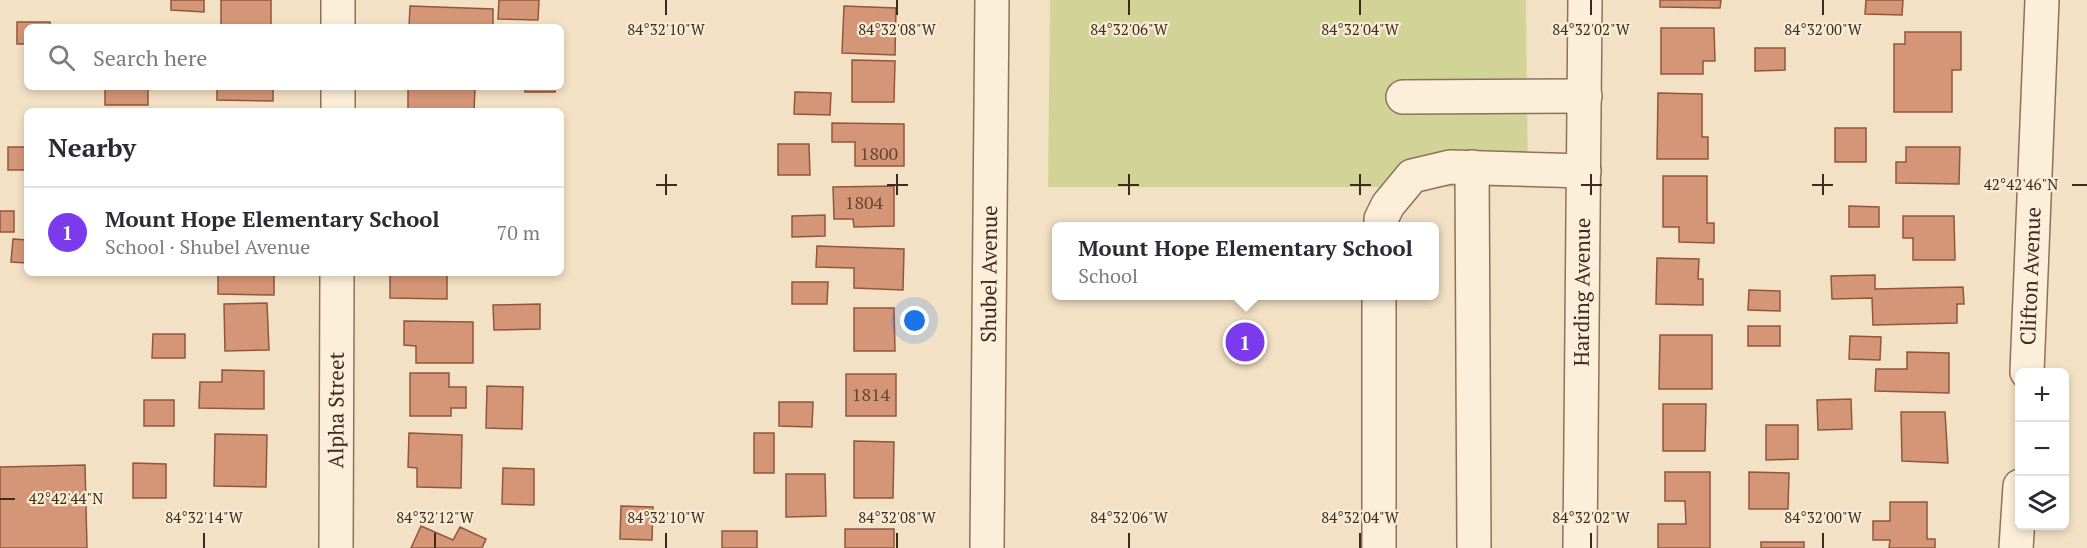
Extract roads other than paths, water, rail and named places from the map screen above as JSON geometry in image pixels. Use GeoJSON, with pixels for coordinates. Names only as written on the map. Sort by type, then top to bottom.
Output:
{"type":"FeatureCollection","features":[{"type":"Feature","properties":{"kind":"street"},"geometry":{"type":"LineString","coordinates":[[338,0],[338,24]]}},
{"type":"Feature","properties":{"kind":"street","name":"Shubel Avenue"},"geometry":{"type":"LineString","coordinates":[[987,548],[992,0]]}},
{"type":"Feature","properties":{"kind":"street","name":"Harding Avenue"},"geometry":{"type":"LineString","coordinates":[[1580,548],[1586,0]]}},
{"type":"Feature","properties":{"kind":"street","name":"Clifton Avenue"},"geometry":{"type":"LineString","coordinates":[[2027,368],[2042,0]]}},
{"type":"Feature","properties":{"kind":"street"},"geometry":{"type":"LineString","coordinates":[[338,90],[338,108]]}},
{"type":"Feature","properties":{"kind":"street"},"geometry":{"type":"LineString","coordinates":[[1403,97],[1585,96]]}},
{"type":"Feature","properties":{"kind":"street"},"geometry":{"type":"LineString","coordinates":[[1381,222],[1388,204],[1412,176],[1450,167],[1584,171]]}},
{"type":"Feature","properties":{"kind":"street"},"geometry":{"type":"LineString","coordinates":[[1472,167],[1474,548]]}},
{"type":"Feature","properties":{"kind":"street","name":"Alpha Street"},"geometry":{"type":"LineString","coordinates":[[336,548],[338,276]]}},
{"type":"Feature","properties":{"kind":"street"},"geometry":{"type":"LineString","coordinates":[[1379,300],[1379,548]]}},
{"type":"Feature","properties":{"kind":"street"},"geometry":{"type":"LineString","coordinates":[[2016,548],[2017,530]]}},
{"type":"Feature","properties":{"kind":"place","name":"Mount Hope Elementary School"},"geometry":{"type":"Point","coordinates":[1245,342]}}]}
